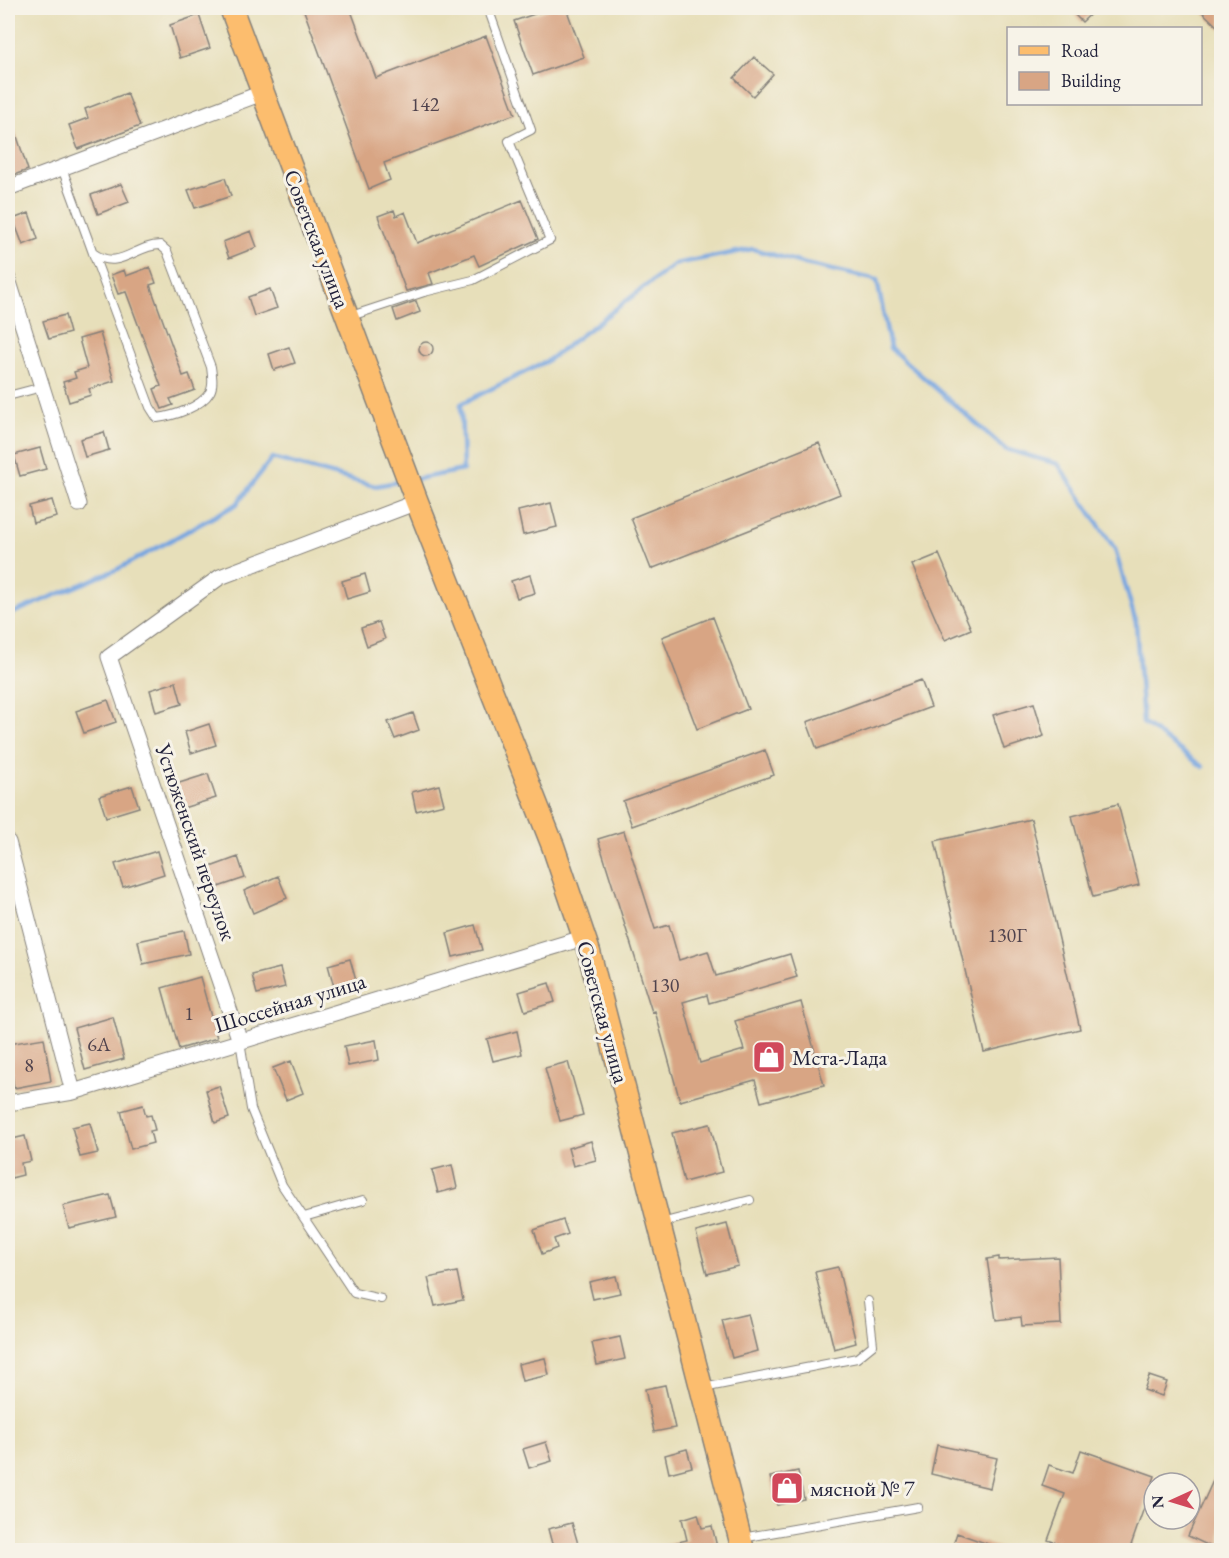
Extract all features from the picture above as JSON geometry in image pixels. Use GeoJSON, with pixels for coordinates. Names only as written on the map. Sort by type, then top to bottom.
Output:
{"type":"FeatureCollection","features":[{"type":"Feature","properties":{"kind":"main road","name":"Советская улица"},"geometry":{"type":"LineString","coordinates":[[231,8],[411,488],[553,846],[583,938],[660,1223],[742,1545]]}},
{"type":"Feature","properties":{"kind":"street"},"geometry":{"type":"LineString","coordinates":[[8,188],[262,93]]}},
{"type":"Feature","properties":{"kind":"street"},"geometry":{"type":"LineString","coordinates":[[8,279],[79,504]]}},
{"type":"Feature","properties":{"kind":"street","name":"Устюженский переулок"},"geometry":{"type":"LineString","coordinates":[[240,1041],[109,657],[220,577],[411,488]]}},
{"type":"Feature","properties":{"kind":"street"},"geometry":{"type":"LineString","coordinates":[[8,842],[73,1092]]}},
{"type":"Feature","properties":{"kind":"street","name":"Шоссейная улица"},"geometry":{"type":"LineString","coordinates":[[8,1103],[73,1092],[583,938]]}},
{"type":"Feature","properties":{"kind":"lane"},"geometry":{"type":"LineString","coordinates":[[347,317],[424,292],[473,280],[550,240],[509,141],[531,130],[488,8]]}},
{"type":"Feature","properties":{"kind":"lane"},"geometry":{"type":"LineString","coordinates":[[62,168],[93,253],[150,407],[157,418],[168,417],[199,403],[210,391],[211,367],[167,251],[160,245],[153,245],[116,260],[102,260],[93,253]]}},
{"type":"Feature","properties":{"kind":"lane"},"geometry":{"type":"LineString","coordinates":[[8,396],[42,387]]}},
{"type":"Feature","properties":{"kind":"lane"},"geometry":{"type":"LineString","coordinates":[[240,1041],[251,1108],[282,1185],[354,1293],[381,1299]]}},
{"type":"Feature","properties":{"kind":"lane"},"geometry":{"type":"LineString","coordinates":[[304,1217],[363,1200]]}},
{"type":"Feature","properties":{"kind":"lane"},"geometry":{"type":"LineString","coordinates":[[660,1223],[750,1200]]}},
{"type":"Feature","properties":{"kind":"lane"},"geometry":{"type":"LineString","coordinates":[[702,1388],[858,1358],[873,1345],[868,1301]]}},
{"type":"Feature","properties":{"kind":"lane"},"geometry":{"type":"LineString","coordinates":[[742,1545],[918,1507]]}},
{"type":"Feature","properties":{"kind":"building"},"geometry":{"type":"Polygon","coordinates":[[[303,8],[350,8],[376,78],[486,36],[515,114],[384,163],[390,180],[369,189],[303,8]]]}},
{"type":"Feature","properties":{"kind":"building"},"geometry":{"type":"Polygon","coordinates":[[[552,8],[566,8],[584,57],[533,75],[514,21],[552,8]]]}},
{"type":"Feature","properties":{"kind":"building"},"geometry":{"type":"Polygon","coordinates":[[[1068,8],[1097,8],[1082,22],[1068,8]]]}},
{"type":"Feature","properties":{"kind":"building"},"geometry":{"type":"Polygon","coordinates":[[[1198,8],[1221,8],[1221,30],[1198,8]]]}},
{"type":"Feature","properties":{"kind":"building"},"geometry":{"type":"Polygon","coordinates":[[[199,15],[210,48],[180,58],[170,25],[199,15]]]}},
{"type":"Feature","properties":{"kind":"building"},"geometry":{"type":"Polygon","coordinates":[[[754,57],[773,74],[753,96],[734,78],[754,57]]]}},
{"type":"Feature","properties":{"kind":"building"},"geometry":{"type":"Polygon","coordinates":[[[127,93],[140,126],[78,149],[69,125],[88,118],[85,109],[127,93]]]}},
{"type":"Feature","properties":{"kind":"building"},"geometry":{"type":"Polygon","coordinates":[[[8,115],[10,115],[28,170],[8,177],[8,115]]]}},
{"type":"Feature","properties":{"kind":"building"},"geometry":{"type":"Polygon","coordinates":[[[225,178],[231,196],[195,208],[188,190],[225,178]]]}},
{"type":"Feature","properties":{"kind":"building"},"geometry":{"type":"Polygon","coordinates":[[[121,184],[129,202],[98,214],[91,195],[121,184]]]}},
{"type":"Feature","properties":{"kind":"building"},"geometry":{"type":"Polygon","coordinates":[[[522,200],[538,239],[479,266],[474,255],[429,273],[433,284],[406,291],[378,216],[394,210],[396,216],[405,212],[417,243],[522,200]]]}},
{"type":"Feature","properties":{"kind":"building"},"geometry":{"type":"Polygon","coordinates":[[[29,213],[38,239],[23,245],[13,219],[29,213]]]}},
{"type":"Feature","properties":{"kind":"building"},"geometry":{"type":"Polygon","coordinates":[[[251,231],[257,247],[229,258],[223,242],[251,231]]]}},
{"type":"Feature","properties":{"kind":"building"},"geometry":{"type":"Polygon","coordinates":[[[150,267],[156,283],[150,285],[183,376],[189,374],[195,390],[170,399],[173,405],[162,409],[154,389],[161,386],[126,292],[118,294],[111,275],[124,270],[126,276],[150,267]]]}},
{"type":"Feature","properties":{"kind":"building"},"geometry":{"type":"Polygon","coordinates":[[[270,289],[277,308],[254,316],[248,297],[270,289]]]}},
{"type":"Feature","properties":{"kind":"building"},"geometry":{"type":"Polygon","coordinates":[[[416,301],[420,312],[397,321],[393,309],[416,301]]]}},
{"type":"Feature","properties":{"kind":"building"},"geometry":{"type":"Polygon","coordinates":[[[65,315],[70,333],[49,339],[43,321],[65,315]]]}},
{"type":"Feature","properties":{"kind":"building"},"geometry":{"type":"Polygon","coordinates":[[[100,333],[114,381],[89,389],[91,395],[69,402],[63,382],[76,378],[74,372],[87,368],[79,339],[100,333]]]}},
{"type":"Feature","properties":{"kind":"building"},"geometry":{"type":"Polygon","coordinates":[[[426,342],[431,344],[433,349],[431,354],[426,356],[421,354],[419,349],[421,344],[426,342]]]}},
{"type":"Feature","properties":{"kind":"building"},"geometry":{"type":"Polygon","coordinates":[[[289,347],[295,363],[274,370],[269,354],[289,347]]]}},
{"type":"Feature","properties":{"kind":"building"},"geometry":{"type":"Polygon","coordinates":[[[104,432],[109,450],[85,457],[80,439],[104,432]]]}},
{"type":"Feature","properties":{"kind":"building"},"geometry":{"type":"Polygon","coordinates":[[[819,443],[840,494],[651,569],[631,518],[819,443]]]}},
{"type":"Feature","properties":{"kind":"building"},"geometry":{"type":"Polygon","coordinates":[[[40,448],[46,469],[20,476],[14,455],[40,448]]]}},
{"type":"Feature","properties":{"kind":"building"},"geometry":{"type":"Polygon","coordinates":[[[52,500],[57,517],[33,523],[29,506],[52,500]]]}},
{"type":"Feature","properties":{"kind":"building"},"geometry":{"type":"Polygon","coordinates":[[[551,503],[557,527],[523,535],[518,511],[551,503]]]}},
{"type":"Feature","properties":{"kind":"building"},"geometry":{"type":"Polygon","coordinates":[[[939,554],[971,629],[945,640],[912,565],[939,554]]]}},
{"type":"Feature","properties":{"kind":"building"},"geometry":{"type":"Polygon","coordinates":[[[365,574],[370,592],[347,599],[342,581],[365,574]]]}},
{"type":"Feature","properties":{"kind":"building"},"geometry":{"type":"Polygon","coordinates":[[[530,575],[535,593],[517,598],[511,581],[530,575]]]}},
{"type":"Feature","properties":{"kind":"building"},"geometry":{"type":"Polygon","coordinates":[[[713,617],[748,709],[697,729],[662,637],[713,617]]]}},
{"type":"Feature","properties":{"kind":"building"},"geometry":{"type":"Polygon","coordinates":[[[379,622],[385,639],[367,646],[361,628],[379,622]]]}},
{"type":"Feature","properties":{"kind":"building"},"geometry":{"type":"Polygon","coordinates":[[[921,680],[931,707],[817,749],[807,722],[921,680]]]}},
{"type":"Feature","properties":{"kind":"building"},"geometry":{"type":"Polygon","coordinates":[[[176,682],[182,704],[156,712],[150,690],[176,682]]]}},
{"type":"Feature","properties":{"kind":"building"},"geometry":{"type":"Polygon","coordinates":[[[108,700],[116,722],[84,733],[76,711],[108,700]]]}},
{"type":"Feature","properties":{"kind":"building"},"geometry":{"type":"Polygon","coordinates":[[[1034,703],[1044,736],[1004,749],[993,715],[1034,703]]]}},
{"type":"Feature","properties":{"kind":"building"},"geometry":{"type":"Polygon","coordinates":[[[413,713],[419,730],[395,739],[388,722],[413,713]]]}},
{"type":"Feature","properties":{"kind":"building"},"geometry":{"type":"Polygon","coordinates":[[[209,724],[216,745],[191,753],[185,732],[209,724]]]}},
{"type":"Feature","properties":{"kind":"building"},"geometry":{"type":"Polygon","coordinates":[[[765,750],[774,775],[632,826],[623,801],[765,750]]]}},
{"type":"Feature","properties":{"kind":"building"},"geometry":{"type":"Polygon","coordinates":[[[208,774],[216,798],[183,808],[176,784],[208,774]]]}},
{"type":"Feature","properties":{"kind":"building"},"geometry":{"type":"Polygon","coordinates":[[[439,785],[444,804],[416,811],[412,792],[439,785]]]}},
{"type":"Feature","properties":{"kind":"building"},"geometry":{"type":"Polygon","coordinates":[[[132,786],[139,807],[106,817],[99,796],[132,786]]]}},
{"type":"Feature","properties":{"kind":"building"},"geometry":{"type":"Polygon","coordinates":[[[1118,804],[1139,885],[1093,897],[1072,816],[1118,804]]]}},
{"type":"Feature","properties":{"kind":"building"},"geometry":{"type":"Polygon","coordinates":[[[1031,819],[1080,1029],[984,1052],[935,841],[1031,819]]]}},
{"type":"Feature","properties":{"kind":"building"},"geometry":{"type":"Polygon","coordinates":[[[624,831],[655,929],[669,925],[679,960],[708,951],[716,976],[790,954],[797,977],[709,1003],[707,995],[683,1002],[700,1063],[744,1050],[735,1021],[801,1002],[824,1085],[761,1102],[755,1080],[680,1101],[655,1011],[652,1012],[598,839],[624,831]]]}},
{"type":"Feature","properties":{"kind":"building"},"geometry":{"type":"Polygon","coordinates":[[[157,851],[164,874],[123,887],[115,864],[157,851]]]}},
{"type":"Feature","properties":{"kind":"building"},"geometry":{"type":"Polygon","coordinates":[[[238,857],[245,878],[212,889],[205,869],[238,857]]]}},
{"type":"Feature","properties":{"kind":"building"},"geometry":{"type":"Polygon","coordinates":[[[278,876],[287,898],[253,913],[244,891],[278,876]]]}},
{"type":"Feature","properties":{"kind":"building"},"geometry":{"type":"Polygon","coordinates":[[[475,925],[482,950],[453,957],[447,933],[475,925]]]}},
{"type":"Feature","properties":{"kind":"building"},"geometry":{"type":"Polygon","coordinates":[[[184,931],[189,954],[143,964],[138,941],[184,931]]]}},
{"type":"Feature","properties":{"kind":"building"},"geometry":{"type":"Polygon","coordinates":[[[350,959],[358,988],[336,994],[328,965],[350,959]]]}},
{"type":"Feature","properties":{"kind":"building"},"geometry":{"type":"Polygon","coordinates":[[[280,968],[285,987],[257,994],[252,975],[280,968]]]}},
{"type":"Feature","properties":{"kind":"building"},"geometry":{"type":"Polygon","coordinates":[[[200,977],[217,1038],[179,1049],[162,988],[200,977]]]}},
{"type":"Feature","properties":{"kind":"building"},"geometry":{"type":"Polygon","coordinates":[[[549,983],[555,1002],[525,1011],[519,992],[549,983]]]}},
{"type":"Feature","properties":{"kind":"building"},"geometry":{"type":"Polygon","coordinates":[[[113,1017],[124,1059],[85,1070],[74,1028],[113,1017]]]}},
{"type":"Feature","properties":{"kind":"building"},"geometry":{"type":"Polygon","coordinates":[[[517,1031],[522,1054],[493,1061],[487,1039],[517,1031]]]}},
{"type":"Feature","properties":{"kind":"building"},"geometry":{"type":"Polygon","coordinates":[[[44,1038],[51,1081],[14,1088],[8,1044],[44,1038]]]}},
{"type":"Feature","properties":{"kind":"building"},"geometry":{"type":"Polygon","coordinates":[[[376,1040],[379,1060],[348,1066],[344,1046],[376,1040]]]}},
{"type":"Feature","properties":{"kind":"building"},"geometry":{"type":"Polygon","coordinates":[[[291,1061],[303,1093],[286,1100],[273,1068],[291,1061]]]}},
{"type":"Feature","properties":{"kind":"building"},"geometry":{"type":"Polygon","coordinates":[[[568,1062],[583,1115],[560,1121],[545,1068],[568,1062]]]}},
{"type":"Feature","properties":{"kind":"building"},"geometry":{"type":"Polygon","coordinates":[[[219,1086],[229,1118],[215,1123],[206,1090],[219,1086]]]}},
{"type":"Feature","properties":{"kind":"building"},"geometry":{"type":"Polygon","coordinates":[[[143,1105],[146,1116],[151,1115],[155,1130],[150,1131],[153,1143],[131,1149],[121,1111],[143,1105]]]}},
{"type":"Feature","properties":{"kind":"building"},"geometry":{"type":"Polygon","coordinates":[[[90,1123],[98,1153],[80,1157],[72,1127],[90,1123]]]}},
{"type":"Feature","properties":{"kind":"building"},"geometry":{"type":"Polygon","coordinates":[[[710,1124],[722,1172],[684,1182],[672,1133],[710,1124]]]}},
{"type":"Feature","properties":{"kind":"building"},"geometry":{"type":"Polygon","coordinates":[[[25,1136],[31,1161],[21,1163],[23,1175],[11,1178],[8,1163],[8,1140],[25,1136]]]}},
{"type":"Feature","properties":{"kind":"building"},"geometry":{"type":"Polygon","coordinates":[[[591,1141],[596,1160],[573,1166],[568,1148],[591,1141]]]}},
{"type":"Feature","properties":{"kind":"building"},"geometry":{"type":"Polygon","coordinates":[[[452,1165],[457,1188],[438,1193],[432,1170],[452,1165]]]}},
{"type":"Feature","properties":{"kind":"building"},"geometry":{"type":"Polygon","coordinates":[[[110,1195],[116,1217],[69,1228],[63,1206],[110,1195]]]}},
{"type":"Feature","properties":{"kind":"building"},"geometry":{"type":"Polygon","coordinates":[[[563,1220],[568,1234],[554,1239],[557,1248],[542,1254],[534,1230],[563,1220]]]}},
{"type":"Feature","properties":{"kind":"building"},"geometry":{"type":"Polygon","coordinates":[[[727,1224],[738,1266],[707,1274],[696,1232],[727,1224]]]}},
{"type":"Feature","properties":{"kind":"building"},"geometry":{"type":"Polygon","coordinates":[[[999,1257],[999,1260],[1058,1257],[1061,1324],[1022,1326],[1021,1317],[996,1320],[987,1259],[999,1257]]]}},
{"type":"Feature","properties":{"kind":"building"},"geometry":{"type":"Polygon","coordinates":[[[838,1267],[856,1343],[834,1349],[815,1272],[838,1267]]]}},
{"type":"Feature","properties":{"kind":"building"},"geometry":{"type":"Polygon","coordinates":[[[457,1272],[463,1300],[435,1306],[428,1278],[457,1272]]]}},
{"type":"Feature","properties":{"kind":"building"},"geometry":{"type":"Polygon","coordinates":[[[616,1276],[620,1293],[593,1299],[589,1282],[616,1276]]]}},
{"type":"Feature","properties":{"kind":"building"},"geometry":{"type":"Polygon","coordinates":[[[748,1314],[757,1351],[732,1358],[722,1320],[748,1314]]]}},
{"type":"Feature","properties":{"kind":"building"},"geometry":{"type":"Polygon","coordinates":[[[620,1337],[625,1359],[597,1365],[592,1343],[620,1337]]]}},
{"type":"Feature","properties":{"kind":"building"},"geometry":{"type":"Polygon","coordinates":[[[545,1358],[549,1375],[522,1381],[518,1364],[545,1358]]]}},
{"type":"Feature","properties":{"kind":"building"},"geometry":{"type":"Polygon","coordinates":[[[1149,1376],[1167,1382],[1162,1396],[1144,1390],[1149,1376]]]}},
{"type":"Feature","properties":{"kind":"building"},"geometry":{"type":"Polygon","coordinates":[[[665,1385],[675,1428],[654,1432],[645,1389],[665,1385]]]}},
{"type":"Feature","properties":{"kind":"building"},"geometry":{"type":"Polygon","coordinates":[[[546,1442],[552,1461],[529,1468],[523,1449],[546,1442]]]}},
{"type":"Feature","properties":{"kind":"building"},"geometry":{"type":"Polygon","coordinates":[[[937,1445],[997,1458],[990,1488],[931,1474],[937,1445]]]}},
{"type":"Feature","properties":{"kind":"building"},"geometry":{"type":"Polygon","coordinates":[[[687,1449],[692,1467],[669,1473],[665,1455],[687,1449]]]}},
{"type":"Feature","properties":{"kind":"building"},"geometry":{"type":"Polygon","coordinates":[[[1081,1450],[1142,1471],[1142,1514],[1129,1551],[1058,1551],[1060,1544],[1048,1540],[1065,1494],[1042,1486],[1049,1465],[1073,1473],[1081,1450]]]}},
{"type":"Feature","properties":{"kind":"building"},"geometry":{"type":"Polygon","coordinates":[[[1221,1463],[1221,1551],[1188,1536],[1190,1531],[1202,1531],[1202,1505],[1221,1463]]]}},
{"type":"Feature","properties":{"kind":"building","name":"мясной № 7"},"geometry":{"type":"Polygon","coordinates":[[[798,1471],[804,1499],[777,1505],[770,1477],[798,1471]]]}},
{"type":"Feature","properties":{"kind":"building"},"geometry":{"type":"Polygon","coordinates":[[[698,1514],[702,1528],[712,1526],[718,1551],[662,1551],[661,1546],[687,1540],[682,1519],[698,1514]]]}},
{"type":"Feature","properties":{"kind":"building"},"geometry":{"type":"Polygon","coordinates":[[[572,1523],[578,1544],[554,1551],[548,1529],[572,1523]]]}},
{"type":"Feature","properties":{"kind":"building"},"geometry":{"type":"Polygon","coordinates":[[[957,1533],[1002,1549],[1002,1551],[951,1551],[957,1533]]]}},
{"type":"Feature","properties":{"kind":"waterway"},"geometry":{"type":"LineString","coordinates":[[417,479],[463,470],[461,404],[547,361],[675,264],[753,249],[805,264],[877,280],[890,348],[1005,449],[1058,464],[1115,549],[1136,623],[1143,723],[1203,767]]}},
{"type":"Feature","properties":{"kind":"waterway"},"geometry":{"type":"LineString","coordinates":[[8,615],[118,569],[237,504],[272,458],[375,486],[403,481]]}},
{"type":"Feature","properties":{"kind":"place","name":"Мста-Лада"},"geometry":{"type":"Point","coordinates":[769,1057]}},
{"type":"Feature","properties":{"kind":"place","name":"мясной № 7"},"geometry":{"type":"Point","coordinates":[787,1488]}}]}
